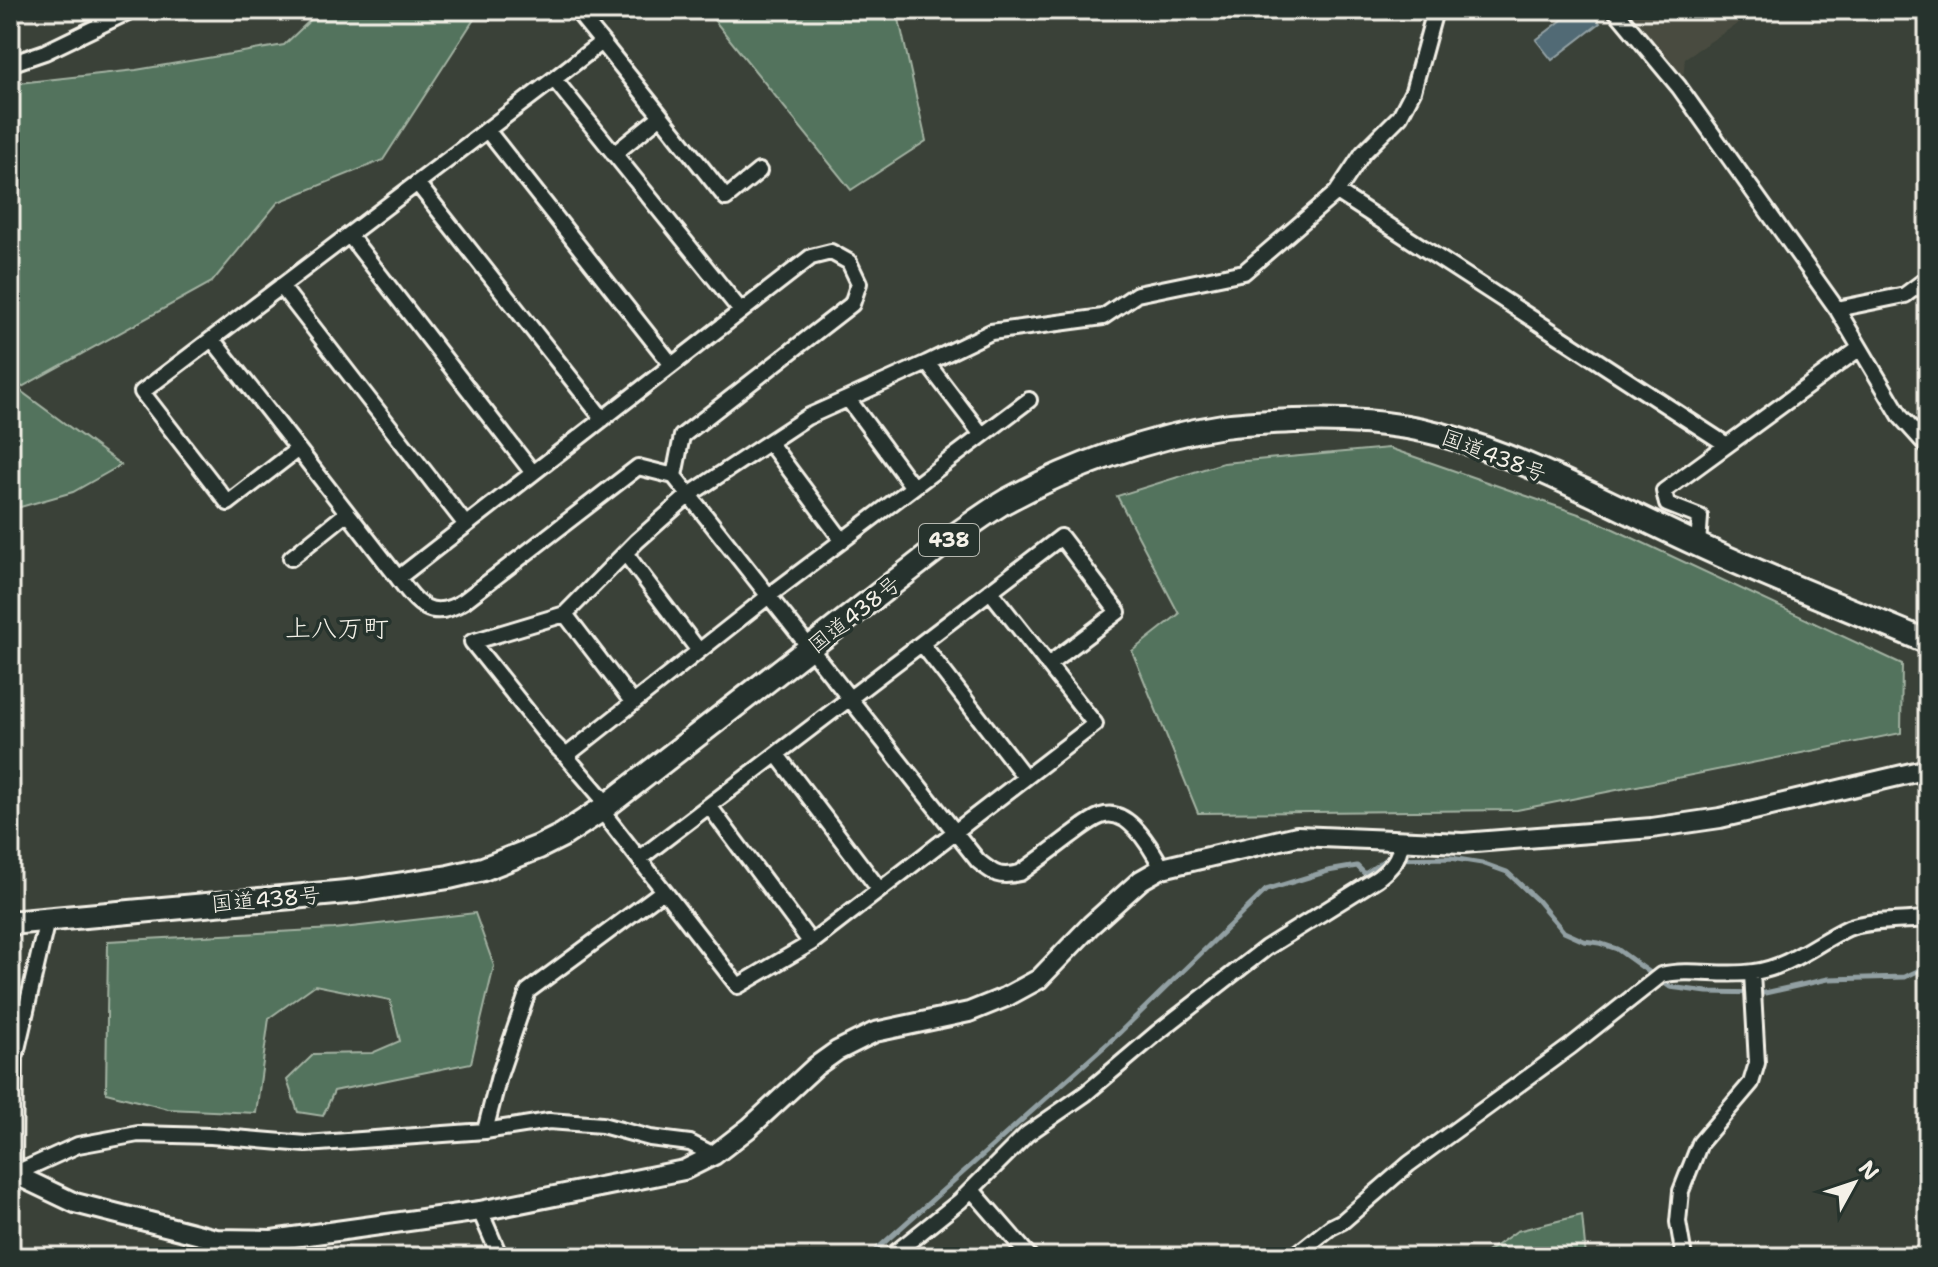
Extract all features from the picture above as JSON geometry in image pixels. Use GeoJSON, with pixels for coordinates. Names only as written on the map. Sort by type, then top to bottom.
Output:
{"type":"FeatureCollection","features":[{"type":"Feature","properties":{"kind":"highway","name":"国道438号"},"geometry":{"type":"LineString","coordinates":[[10,923],[357,891],[449,877],[497,864],[539,847],[604,808],[951,538],[1005,502],[1055,477],[1114,454],[1170,437],[1223,426],[1324,420],[1435,432],[1483,447],[1535,469],[1698,545],[1928,642]]}},
{"type":"Feature","properties":{"kind":"street"},"geometry":{"type":"LineString","coordinates":[[10,64],[45,52],[132,10]]}},
{"type":"Feature","properties":{"kind":"street"},"geometry":{"type":"LineString","coordinates":[[576,10],[726,198],[759,171]]}},
{"type":"Feature","properties":{"kind":"street"},"geometry":{"type":"LineString","coordinates":[[990,591],[1095,724],[811,943],[738,986],[639,859],[566,756],[472,642],[565,614],[625,553],[689,495],[807,417],[991,332],[1103,317],[1137,294],[1244,272],[1337,192],[1363,153],[1400,116],[1413,91],[1433,18],[1430,10]]}},
{"type":"Feature","properties":{"kind":"street"},"geometry":{"type":"LineString","coordinates":[[1615,10],[1679,87],[1837,309],[1901,417],[1928,447]]}},
{"type":"Feature","properties":{"kind":"street"},"geometry":{"type":"LineString","coordinates":[[298,449],[228,503],[142,392],[602,42]]}},
{"type":"Feature","properties":{"kind":"street"},"geometry":{"type":"LineString","coordinates":[[554,79],[741,311]]}},
{"type":"Feature","properties":{"kind":"street"},"geometry":{"type":"LineString","coordinates":[[614,154],[661,116]]}},
{"type":"Feature","properties":{"kind":"street"},"geometry":{"type":"LineString","coordinates":[[487,130],[672,365]]}},
{"type":"Feature","properties":{"kind":"street"},"geometry":{"type":"LineString","coordinates":[[417,183],[603,419]]}},
{"type":"Feature","properties":{"kind":"street"},"geometry":{"type":"LineString","coordinates":[[1337,192],[1727,445]]}},
{"type":"Feature","properties":{"kind":"street"},"geometry":{"type":"LineString","coordinates":[[349,235],[533,473]]}},
{"type":"Feature","properties":{"kind":"street"},"geometry":{"type":"LineString","coordinates":[[398,578],[811,257],[831,252],[849,262],[859,283],[852,304],[682,436],[674,476]]}},
{"type":"Feature","properties":{"kind":"street"},"geometry":{"type":"LineString","coordinates":[[1837,309],[1905,295],[1928,278]]}},
{"type":"Feature","properties":{"kind":"street"},"geometry":{"type":"LineString","coordinates":[[281,286],[466,525]]}},
{"type":"Feature","properties":{"kind":"street"},"geometry":{"type":"LineString","coordinates":[[212,339],[416,602],[431,611],[451,610],[464,601],[638,467],[674,476],[978,861],[994,874],[1007,876],[1020,873],[1104,814],[1126,820],[1151,848],[1162,868]]}},
{"type":"Feature","properties":{"kind":"street"},"geometry":{"type":"LineString","coordinates":[[1698,545],[1700,517],[1667,504],[1664,491],[1860,348]]}},
{"type":"Feature","properties":{"kind":"street"},"geometry":{"type":"LineString","coordinates":[[927,363],[982,435]]}},
{"type":"Feature","properties":{"kind":"street"},"geometry":{"type":"LineString","coordinates":[[848,399],[913,487]]}},
{"type":"Feature","properties":{"kind":"street"},"geometry":{"type":"LineString","coordinates":[[566,756],[770,595],[1029,400]]}},
{"type":"Feature","properties":{"kind":"street"},"geometry":{"type":"LineString","coordinates":[[769,442],[842,540]]}},
{"type":"Feature","properties":{"kind":"street"},"geometry":{"type":"LineString","coordinates":[[291,558],[347,513]]}},
{"type":"Feature","properties":{"kind":"street"},"geometry":{"type":"LineString","coordinates":[[639,859],[1061,537],[1118,612],[1048,665]]}},
{"type":"Feature","properties":{"kind":"street"},"geometry":{"type":"LineString","coordinates":[[625,553],[699,651]]}},
{"type":"Feature","properties":{"kind":"street"},"geometry":{"type":"LineString","coordinates":[[565,614],[633,703]]}},
{"type":"Feature","properties":{"kind":"street"},"geometry":{"type":"LineString","coordinates":[[922,644],[1025,777]]}},
{"type":"Feature","properties":{"kind":"street"},"geometry":{"type":"LineString","coordinates":[[777,755],[879,889]]}},
{"type":"Feature","properties":{"kind":"street"},"geometry":{"type":"LineString","coordinates":[[11,1176],[75,1203],[216,1239],[272,1240],[480,1211],[684,1170],[714,1155],[749,1128],[816,1066],[837,1051],[875,1032],[969,1012],[1039,979],[1101,916],[1141,880],[1162,868],[1297,836],[1399,852],[1463,843],[1652,828],[1720,818],[1928,769]]}},
{"type":"Feature","properties":{"kind":"street"},"geometry":{"type":"LineString","coordinates":[[709,806],[811,943]]}},
{"type":"Feature","properties":{"kind":"street"},"geometry":{"type":"LineString","coordinates":[[890,1257],[972,1190],[1027,1134],[1085,1094],[1266,948],[1378,878],[1399,852]]}},
{"type":"Feature","properties":{"kind":"street"},"geometry":{"type":"LineString","coordinates":[[485,1131],[499,1076],[528,991],[663,891]]}},
{"type":"Feature","properties":{"kind":"street"},"geometry":{"type":"LineString","coordinates":[[1293,1257],[1343,1221],[1409,1164],[1571,1046],[1656,979],[1676,972],[1753,986],[1779,966],[1849,928],[1928,919]]}},
{"type":"Feature","properties":{"kind":"street"},"geometry":{"type":"LineString","coordinates":[[11,1176],[15,1058],[47,920]]}},
{"type":"Feature","properties":{"kind":"street"},"geometry":{"type":"LineString","coordinates":[[1684,1257],[1678,1222],[1681,1191],[1700,1143],[1751,1083],[1757,1063],[1753,986]]}},
{"type":"Feature","properties":{"kind":"street"},"geometry":{"type":"LineString","coordinates":[[11,1176],[78,1145],[138,1134],[306,1144],[485,1131],[549,1121],[602,1125],[650,1138],[690,1143],[714,1155]]}},
{"type":"Feature","properties":{"kind":"street"},"geometry":{"type":"LineString","coordinates":[[972,1190],[1030,1257]]}},
{"type":"Feature","properties":{"kind":"street"},"geometry":{"type":"LineString","coordinates":[[480,1211],[500,1257]]}},
{"type":"Feature","properties":{"kind":"shaded area"},"geometry":{"type":"Polygon","coordinates":[[[1624,10],[1751,10],[1745,19],[1685,58],[1683,80],[1624,10]]]}},
{"type":"Feature","properties":{"kind":"green space"},"geometry":{"type":"Polygon","coordinates":[[[321,10],[480,10],[383,160],[278,202],[212,282],[18,389],[121,465],[73,492],[10,510],[10,84],[136,70],[284,45],[321,10]]]}},
{"type":"Feature","properties":{"kind":"green space"},"geometry":{"type":"Polygon","coordinates":[[[706,10],[897,10],[926,141],[851,190],[706,10]]]}},
{"type":"Feature","properties":{"kind":"green space"},"geometry":{"type":"Polygon","coordinates":[[[1389,448],[1590,518],[1902,664],[1901,733],[1517,810],[1198,813],[1132,651],[1179,614],[1117,496],[1223,463],[1389,448]]]}},
{"type":"Feature","properties":{"kind":"green space"},"geometry":{"type":"Polygon","coordinates":[[[475,913],[494,966],[471,1063],[334,1091],[323,1116],[298,1112],[287,1080],[314,1054],[372,1053],[400,1041],[390,1000],[315,985],[269,1018],[256,1113],[168,1109],[106,1093],[108,941],[334,929],[475,913]]]}},
{"type":"Feature","properties":{"kind":"green space"},"geometry":{"type":"Polygon","coordinates":[[[1582,1215],[1586,1257],[1480,1257],[1517,1231],[1582,1215]]]}},
{"type":"Feature","properties":{"kind":"water"},"geometry":{"type":"Polygon","coordinates":[[[1575,10],[1590,10],[1600,23],[1552,60],[1536,40],[1575,10]]]}},
{"type":"Feature","properties":{"kind":"waterway"},"geometry":{"type":"LineString","coordinates":[[868,1257],[1115,1037],[1266,890],[1328,871],[1357,866],[1365,874],[1386,859],[1451,858],[1482,863],[1507,872],[1537,900],[1564,932],[1584,941],[1617,949],[1670,987],[1707,992],[1765,993],[1828,979],[1905,977],[1928,966]]}},
{"type":"Feature","properties":{"kind":"district","name":"上八万町"},"geometry":{"type":"Point","coordinates":[337,628]}}]}
